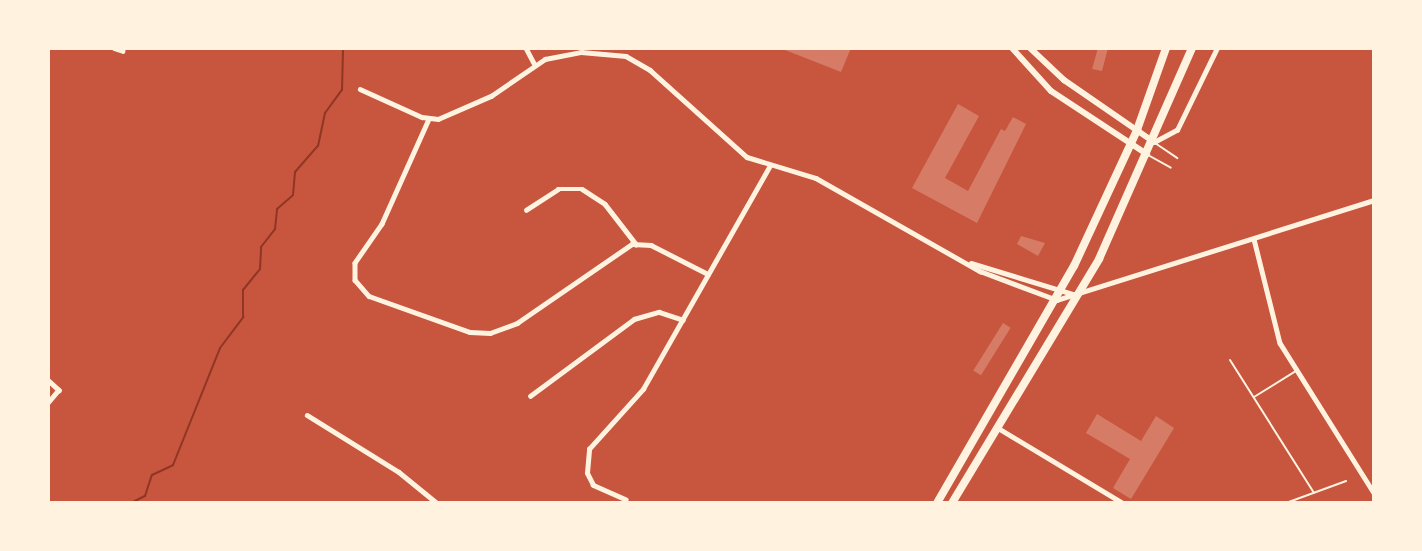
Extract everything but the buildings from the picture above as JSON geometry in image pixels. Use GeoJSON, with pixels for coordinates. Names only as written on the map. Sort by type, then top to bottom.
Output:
{"type":"FeatureCollection","features":[{"type":"Feature","properties":{"kind":"highway"},"geometry":{"type":"LineString","coordinates":[[937,503],[1057,300],[1137,130],[1166,48]]}},
{"type":"Feature","properties":{"kind":"highway"},"geometry":{"type":"LineString","coordinates":[[951,503],[1079,295],[1154,142],[1192,48]]}},
{"type":"Feature","properties":{"kind":"highway"},"geometry":{"type":"LineString","coordinates":[[970,448],[972,471]]}},
{"type":"Feature","properties":{"kind":"highway"},"geometry":{"type":"LineString","coordinates":[[950,482],[954,488],[951,503]]}},
{"type":"Feature","properties":{"kind":"street"},"geometry":{"type":"LineString","coordinates":[[114,48],[123,51]]}},
{"type":"Feature","properties":{"kind":"street"},"geometry":{"type":"LineString","coordinates":[[526,48],[534,63]]}},
{"type":"Feature","properties":{"kind":"street"},"geometry":{"type":"LineString","coordinates":[[1012,48],[1051,91],[1148,154]]}},
{"type":"Feature","properties":{"kind":"street"},"geometry":{"type":"LineString","coordinates":[[1030,48],[1064,80],[1154,142],[1177,130],[1217,48]]}},
{"type":"Feature","properties":{"kind":"street"},"geometry":{"type":"LineString","coordinates":[[360,90],[429,119],[447,117],[491,96],[534,63],[581,52],[626,56],[656,75],[735,150],[770,165],[826,183],[971,262],[1057,300],[1079,295],[1374,200]]}},
{"type":"Feature","properties":{"kind":"street"},"geometry":{"type":"LineString","coordinates":[[429,119],[382,224],[355,262],[355,280],[369,296],[470,332],[490,333],[516,322],[636,244],[657,247],[708,274]]}},
{"type":"Feature","properties":{"kind":"street"},"geometry":{"type":"LineString","coordinates":[[626,500],[592,485],[587,473],[589,448],[636,399],[770,165]]}},
{"type":"Feature","properties":{"kind":"street"},"geometry":{"type":"LineString","coordinates":[[526,210],[558,189],[582,189],[605,204],[636,244]]}},
{"type":"Feature","properties":{"kind":"street"},"geometry":{"type":"LineString","coordinates":[[1254,239],[1274,327],[1296,371],[1374,493]]}},
{"type":"Feature","properties":{"kind":"street"},"geometry":{"type":"LineString","coordinates":[[971,262],[1061,292],[1079,295]]}},
{"type":"Feature","properties":{"kind":"street"},"geometry":{"type":"LineString","coordinates":[[530,396],[634,319],[659,312],[682,320]]}},
{"type":"Feature","properties":{"kind":"street"},"geometry":{"type":"LineString","coordinates":[[48,380],[58,390],[48,403]]}},
{"type":"Feature","properties":{"kind":"street"},"geometry":{"type":"LineString","coordinates":[[308,415],[399,472],[437,503]]}},
{"type":"Feature","properties":{"kind":"street"},"geometry":{"type":"LineString","coordinates":[[998,428],[1123,503]]}},
{"type":"Feature","properties":{"kind":"lane"},"geometry":{"type":"LineString","coordinates":[[1154,142],[1177,158]]}},
{"type":"Feature","properties":{"kind":"lane"},"geometry":{"type":"LineString","coordinates":[[1148,154],[1171,168]]}},
{"type":"Feature","properties":{"kind":"lane"},"geometry":{"type":"LineString","coordinates":[[1230,360],[1314,493]]}},
{"type":"Feature","properties":{"kind":"lane"},"geometry":{"type":"LineString","coordinates":[[1254,397],[1296,371]]}},
{"type":"Feature","properties":{"kind":"lane"},"geometry":{"type":"LineString","coordinates":[[1286,503],[1346,482]]}},
{"type":"Feature","properties":{"kind":"waterway"},"geometry":{"type":"LineString","coordinates":[[131,503],[145,496],[152,475],[173,465],[220,348],[243,317],[243,290],[260,269],[261,247],[275,229],[277,209],[293,195],[295,172],[318,146],[325,113],[342,90],[343,48]]}}]}
